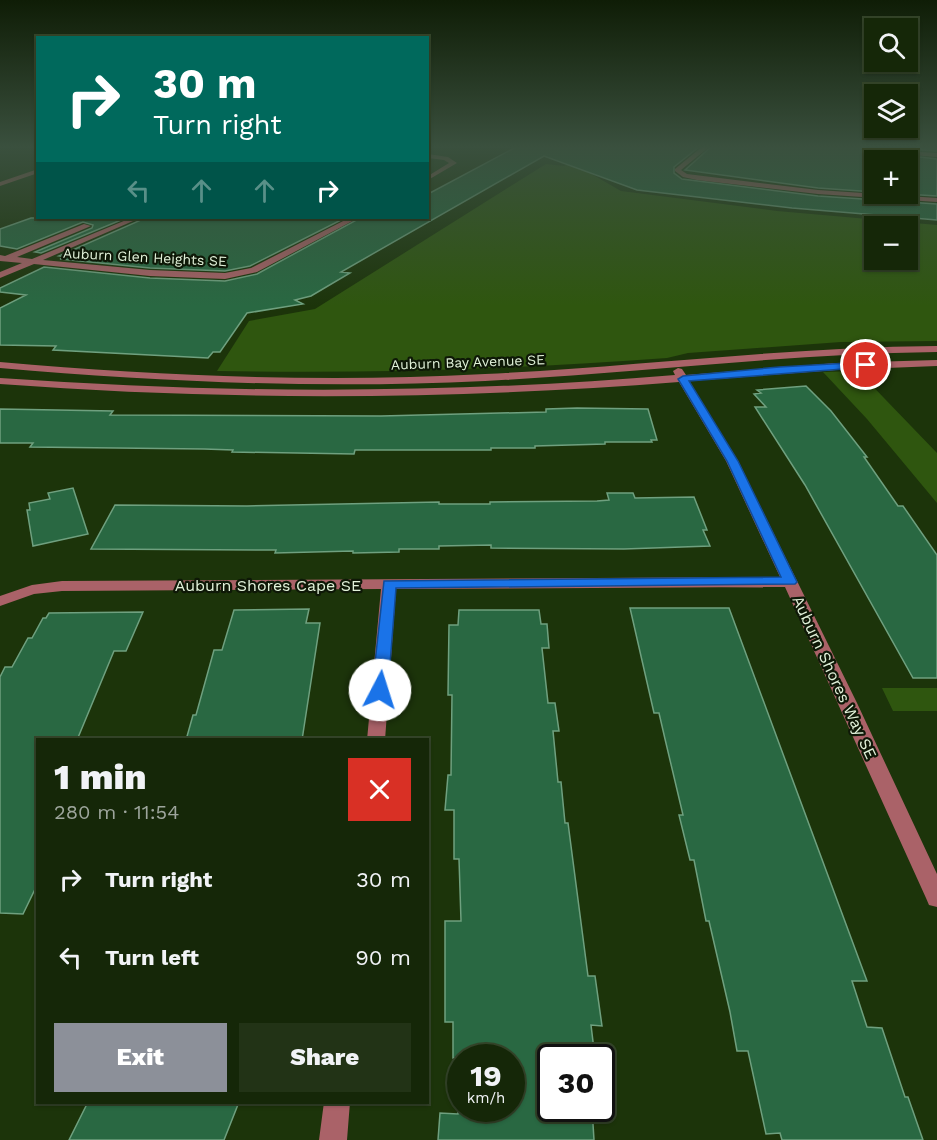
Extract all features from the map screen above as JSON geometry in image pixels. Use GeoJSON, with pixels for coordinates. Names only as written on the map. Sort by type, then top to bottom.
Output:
{"type":"FeatureCollection","features":[{"type":"Feature","properties":{"kind":"street"},"geometry":{"type":"LineString","coordinates":[[0,274],[134,219]]}},
{"type":"Feature","properties":{"kind":"street","name":"Auburn Glen Heights SE"},"geometry":{"type":"LineString","coordinates":[[2,259],[207,277],[236,275],[254,270],[352,219]]}},
{"type":"Feature","properties":{"kind":"street"},"geometry":{"type":"LineString","coordinates":[[2,259],[93,224]]}},
{"type":"Feature","properties":{"kind":"street","name":"Auburn Bay Avenue SE"},"geometry":{"type":"LineString","coordinates":[[0,381],[209,393],[356,394],[531,389],[843,352],[937,349]]}},
{"type":"Feature","properties":{"kind":"street","name":"Auburn Bay Avenue SE"},"geometry":{"type":"LineString","coordinates":[[0,366],[160,377],[347,381],[779,370],[937,363]]}},
{"type":"Feature","properties":{"kind":"street","name":"Auburn Shores Way SE"},"geometry":{"type":"LineString","coordinates":[[678,372],[732,461],[937,898]]}},
{"type":"Feature","properties":{"kind":"street","name":"Auburn Shores Cape SE"},"geometry":{"type":"LineString","coordinates":[[0,601],[32,590],[62,586],[790,582]]}},
{"type":"Feature","properties":{"kind":"street"},"geometry":{"type":"LineString","coordinates":[[376,738],[389,584]]}},
{"type":"Feature","properties":{"kind":"street"},"geometry":{"type":"LineString","coordinates":[[333,1140],[338,1104]]}},
{"type":"Feature","properties":{"kind":"green space"},"geometry":{"type":"Polygon","coordinates":[[[490,199],[685,199],[777,211],[864,219],[864,270],[918,270],[918,223],[937,225],[937,341],[841,342],[688,353],[667,358],[499,368],[330,372],[217,371],[249,321],[315,309],[490,199]]]}},
{"type":"Feature","properties":{"kind":"green space"},"geometry":{"type":"Polygon","coordinates":[[[858,371],[937,453],[937,503],[867,419],[823,372],[858,371]]]}},
{"type":"Feature","properties":{"kind":"green space"},"geometry":{"type":"Polygon","coordinates":[[[882,688],[937,688],[937,711],[893,711],[882,688]]]}},
{"type":"Feature","properties":{"kind":"building"},"geometry":{"type":"Polygon","coordinates":[[[429,199],[468,199],[341,272],[350,273],[311,296],[295,300],[303,304],[247,313],[220,352],[213,352],[208,358],[53,350],[56,346],[0,345],[0,308],[26,295],[0,292],[0,288],[44,267],[150,278],[225,281],[257,274],[358,219],[429,219],[429,199]]]}},
{"type":"Feature","properties":{"kind":"building"},"geometry":{"type":"Polygon","coordinates":[[[716,199],[864,199],[864,204],[937,204],[937,220],[918,218],[918,216],[889,216],[716,199]]]}},
{"type":"Feature","properties":{"kind":"building"},"geometry":{"type":"Polygon","coordinates":[[[31,218],[124,219],[41,253],[35,252],[92,228],[93,225],[83,222],[17,249],[0,246],[0,229],[31,218]]]}},
{"type":"Feature","properties":{"kind":"building"},"geometry":{"type":"Polygon","coordinates":[[[343,219],[250,266],[225,271],[150,268],[60,259],[66,257],[59,256],[141,220],[343,219]]]}},
{"type":"Feature","properties":{"kind":"building"},"geometry":{"type":"Polygon","coordinates":[[[806,386],[831,411],[867,457],[864,457],[898,506],[903,506],[937,555],[937,678],[913,678],[805,485],[755,407],[766,407],[754,394],[761,393],[757,390],[806,386]]]}},
{"type":"Feature","properties":{"kind":"building"},"geometry":{"type":"Polygon","coordinates":[[[0,409],[113,411],[110,415],[381,416],[546,412],[546,409],[648,409],[657,440],[535,446],[535,448],[491,448],[491,450],[355,450],[354,454],[30,447],[33,443],[0,443],[0,409]]]}},
{"type":"Feature","properties":{"kind":"building"},"geometry":{"type":"Polygon","coordinates":[[[73,488],[88,534],[33,546],[27,510],[30,510],[29,503],[50,499],[48,493],[73,488]]]}},
{"type":"Feature","properties":{"kind":"building"},"geometry":{"type":"Polygon","coordinates":[[[607,493],[633,493],[635,498],[694,497],[707,530],[703,530],[710,546],[624,549],[491,548],[491,545],[439,546],[439,549],[399,549],[399,552],[353,553],[353,551],[275,553],[276,550],[91,549],[115,505],[247,506],[439,502],[439,504],[490,504],[490,502],[609,500],[607,493]]]}},
{"type":"Feature","properties":{"kind":"building"},"geometry":{"type":"Polygon","coordinates":[[[630,608],[729,608],[867,981],[852,981],[867,1027],[882,1028],[905,1097],[908,1097],[923,1140],[782,1140],[780,1133],[766,1134],[748,1051],[737,1051],[709,921],[706,921],[694,860],[690,860],[679,815],[683,815],[659,713],[654,713],[630,608]]]}},
{"type":"Feature","properties":{"kind":"building"},"geometry":{"type":"Polygon","coordinates":[[[309,609],[306,623],[320,623],[302,738],[187,738],[193,715],[196,715],[214,650],[222,650],[234,610],[309,609]]]}},
{"type":"Feature","properties":{"kind":"building"},"geometry":{"type":"Polygon","coordinates":[[[459,610],[539,610],[541,624],[547,624],[549,648],[542,648],[548,703],[555,703],[559,731],[553,731],[558,782],[561,782],[565,823],[568,823],[588,976],[595,976],[602,1026],[591,1025],[593,1044],[537,1044],[537,1122],[593,1122],[594,1140],[438,1140],[440,1113],[447,1113],[447,1122],[525,1122],[525,1044],[453,1044],[453,1022],[445,1022],[445,921],[461,921],[459,859],[454,859],[454,810],[445,810],[448,775],[451,775],[452,695],[448,695],[449,625],[458,625],[459,610]]]}},
{"type":"Feature","properties":{"kind":"building"},"geometry":{"type":"Polygon","coordinates":[[[143,612],[126,651],[114,651],[78,738],[36,738],[36,887],[23,914],[0,913],[0,677],[5,667],[12,667],[28,638],[32,638],[43,618],[46,618],[49,613],[143,612]]]}},
{"type":"Feature","properties":{"kind":"building"},"geometry":{"type":"Polygon","coordinates":[[[87,1104],[238,1104],[224,1140],[69,1140],[87,1104]]]}},
{"type":"Feature","properties":{"kind":"route"},"geometry":{"type":"LineString","coordinates":[[380,690],[389,584],[790,582],[732,461],[683,379],[866,365]]}}]}
